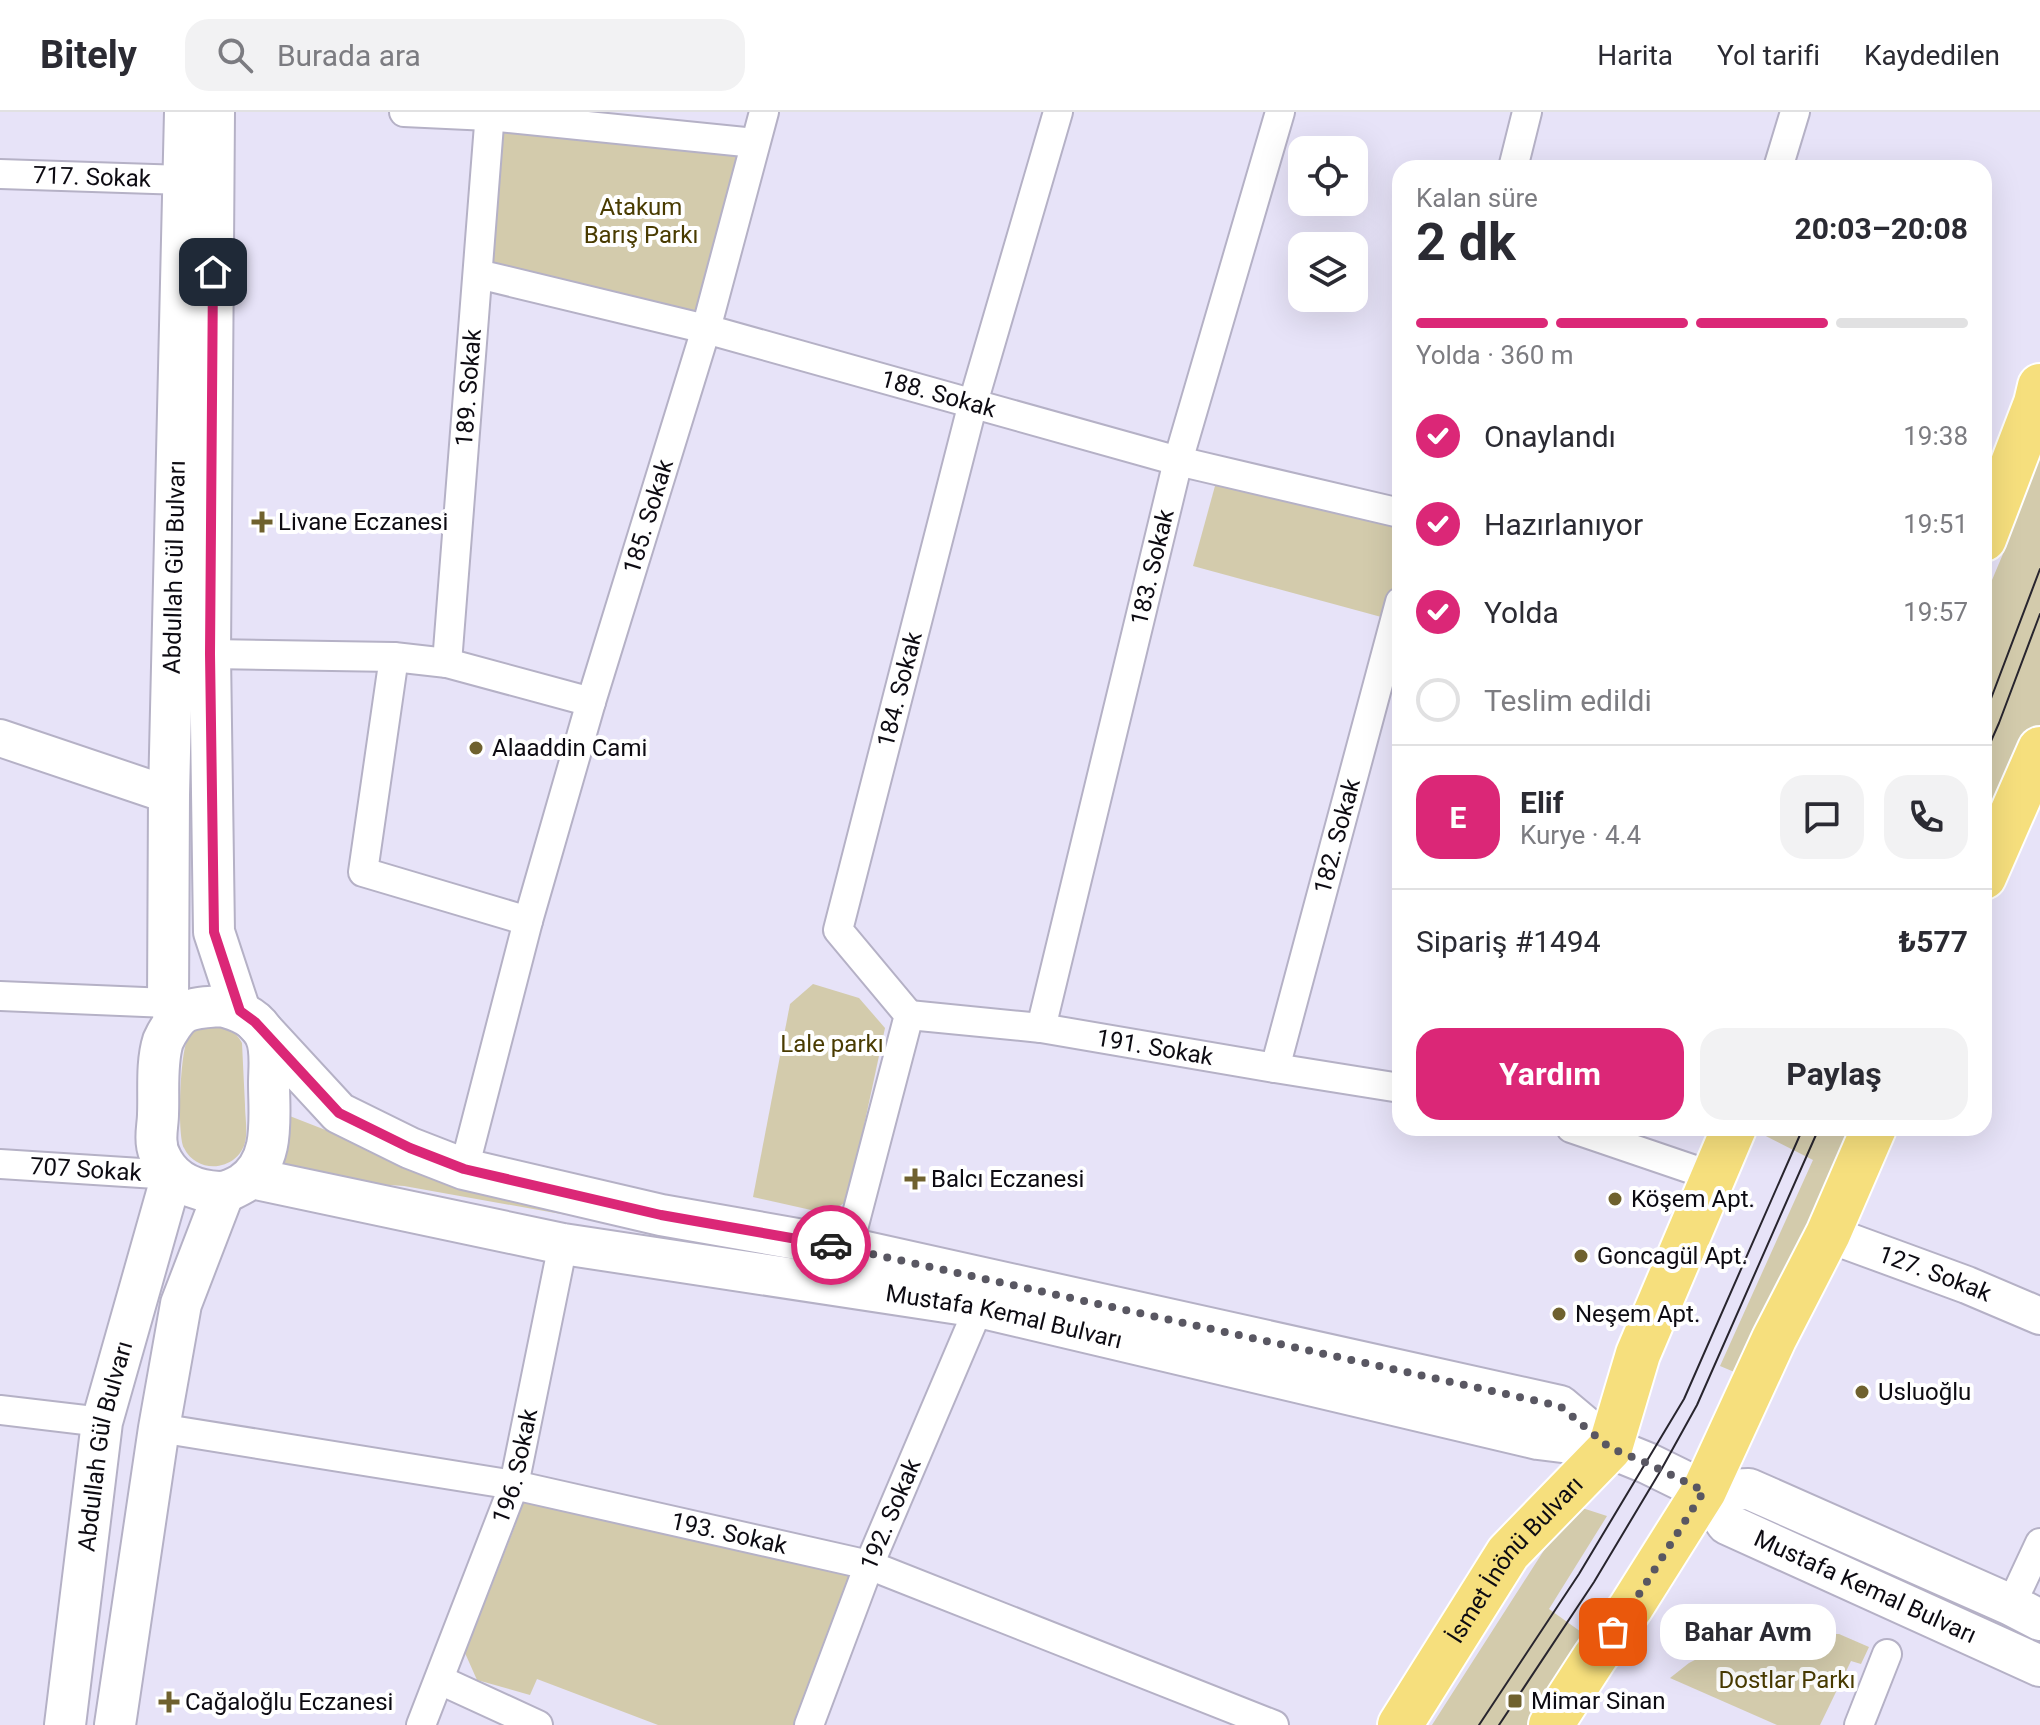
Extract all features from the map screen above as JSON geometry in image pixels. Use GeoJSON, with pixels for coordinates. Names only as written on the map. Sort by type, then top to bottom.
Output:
{"type":"FeatureCollection","features":[{"type":"Feature","properties":{"kind":"main road","name":"Abdullah Gül Bulvarı"},"geometry":{"type":"LineString","coordinates":[[176,1008],[169,795],[185,112]]}},
{"type":"Feature","properties":{"kind":"main road","name":"Abdullah Gül Bulvarı"},"geometry":{"type":"LineString","coordinates":[[214,112],[210,654],[214,932],[248,1016]]}},
{"type":"Feature","properties":{"kind":"main road"},"geometry":{"type":"LineString","coordinates":[[1992,518],[2040,386]]}},
{"type":"Feature","properties":{"kind":"main road"},"geometry":{"type":"LineString","coordinates":[[1992,859],[2040,749]]}},
{"type":"Feature","properties":{"kind":"main road"},"geometry":{"type":"LineString","coordinates":[[221,1006],[248,1016],[265,1035],[269,1050],[269,1139],[265,1155],[238,1185],[200,1190],[172,1175],[157,1146],[163,1041],[172,1027],[176,1008],[221,1006]]}},
{"type":"Feature","properties":{"kind":"main road","name":"Mustafa Kemal Bulvarı"},"geometry":{"type":"LineString","coordinates":[[248,1016],[339,1113],[410,1148],[464,1169],[661,1215],[848,1248],[1560,1406],[1610,1448]]}},
{"type":"Feature","properties":{"kind":"main road","name":"İsmet İnönü Bulvarı"},"geometry":{"type":"LineString","coordinates":[[1400,1725],[1508,1553],[1610,1448],[1638,1354],[1730,1136]]}},
{"type":"Feature","properties":{"kind":"main road"},"geometry":{"type":"LineString","coordinates":[[1551,1725],[1704,1491],[1774,1339],[1828,1234],[1871,1136]]}},
{"type":"Feature","properties":{"kind":"main road","name":"Abdullah Gül Bulvarı"},"geometry":{"type":"LineString","coordinates":[[65,1725],[102,1422],[172,1175]]}},
{"type":"Feature","properties":{"kind":"main road","name":"Abdullah Gül Bulvarı"},"geometry":{"type":"LineString","coordinates":[[115,1725],[159,1428],[181,1304],[238,1185]]}},
{"type":"Feature","properties":{"kind":"main road","name":"Mustafa Kemal Bulvarı"},"geometry":{"type":"LineString","coordinates":[[238,1185],[563,1244],[979,1307],[1538,1439],[1610,1448],[1704,1491],[1749,1489],[2025,1613]]}},
{"type":"Feature","properties":{"kind":"main road","name":"Mustafa Kemal Bulvarı"},"geometry":{"type":"LineString","coordinates":[[1704,1491],[1727,1524],[2040,1666]]}},
{"type":"Feature","properties":{"kind":"street"},"geometry":{"type":"LineString","coordinates":[[404,112],[490,114],[755,143]]}},
{"type":"Feature","properties":{"kind":"street","name":"185. Sokak"},"geometry":{"type":"LineString","coordinates":[[464,1169],[528,921],[591,702],[706,329],[764,112]]}},
{"type":"Feature","properties":{"kind":"street","name":"184. Sokak"},"geometry":{"type":"LineString","coordinates":[[909,1015],[838,930],[973,403],[1058,112]]}},
{"type":"Feature","properties":{"kind":"street","name":"183. Sokak"},"geometry":{"type":"LineString","coordinates":[[1041,1028],[1178,461],[1280,112]]}},
{"type":"Feature","properties":{"kind":"street"},"geometry":{"type":"LineString","coordinates":[[1515,160],[1527,112]]}},
{"type":"Feature","properties":{"kind":"street"},"geometry":{"type":"LineString","coordinates":[[1780,160],[1795,112]]}},
{"type":"Feature","properties":{"kind":"street","name":"189. Sokak"},"geometry":{"type":"LineString","coordinates":[[447,663],[490,114]]}},
{"type":"Feature","properties":{"kind":"street","name":"717. Sokak"},"geometry":{"type":"LineString","coordinates":[[0,174],[184,180]]}},
{"type":"Feature","properties":{"kind":"street","name":"188. Sokak"},"geometry":{"type":"LineString","coordinates":[[478,274],[706,329],[1178,461],[1392,511]]}},
{"type":"Feature","properties":{"kind":"street","name":"182. Sokak"},"geometry":{"type":"LineString","coordinates":[[1275,1068],[1392,632]]}},
{"type":"Feature","properties":{"kind":"street"},"geometry":{"type":"LineString","coordinates":[[210,654],[394,657],[447,663],[591,702]]}},
{"type":"Feature","properties":{"kind":"street"},"geometry":{"type":"LineString","coordinates":[[394,657],[363,872],[528,921]]}},
{"type":"Feature","properties":{"kind":"street"},"geometry":{"type":"LineString","coordinates":[[0,738],[169,795]]}},
{"type":"Feature","properties":{"kind":"street"},"geometry":{"type":"LineString","coordinates":[[0,996],[176,1008]]}},
{"type":"Feature","properties":{"kind":"street"},"geometry":{"type":"LineString","coordinates":[[848,1248],[909,1015]]}},
{"type":"Feature","properties":{"kind":"street","name":"191. Sokak"},"geometry":{"type":"LineString","coordinates":[[909,1015],[1041,1028],[1392,1087]]}},
{"type":"Feature","properties":{"kind":"street"},"geometry":{"type":"LineString","coordinates":[[1594,1136],[1712,1176]]}},
{"type":"Feature","properties":{"kind":"street","name":"707 Sokak"},"geometry":{"type":"LineString","coordinates":[[0,1164],[172,1175]]}},
{"type":"Feature","properties":{"kind":"street","name":"127. Sokak"},"geometry":{"type":"LineString","coordinates":[[1828,1234],[1967,1285],[2040,1316]]}},
{"type":"Feature","properties":{"kind":"street","name":"196. Sokak"},"geometry":{"type":"LineString","coordinates":[[421,1725],[514,1485],[563,1244]]}},
{"type":"Feature","properties":{"kind":"street","name":"192. Sokak"},"geometry":{"type":"LineString","coordinates":[[809,1725],[869,1565],[979,1307]]}},
{"type":"Feature","properties":{"kind":"street"},"geometry":{"type":"LineString","coordinates":[[0,1410],[102,1422]]}},
{"type":"Feature","properties":{"kind":"street","name":"193. Sokak"},"geometry":{"type":"LineString","coordinates":[[159,1428],[514,1485],[869,1565],[1274,1725]]}},
{"type":"Feature","properties":{"kind":"street"},"geometry":{"type":"LineString","coordinates":[[2025,1613],[2040,1543]]}},
{"type":"Feature","properties":{"kind":"street"},"geometry":{"type":"LineString","coordinates":[[1859,1725],[1887,1654]]}},
{"type":"Feature","properties":{"kind":"street"},"geometry":{"type":"LineString","coordinates":[[440,1680],[538,1725]]}},
{"type":"Feature","properties":{"kind":"green space","name":"Atakum Barış Parkı"},"geometry":{"type":"Polygon","coordinates":[[[489,116],[755,143],[706,329],[478,274],[489,116]]]}},
{"type":"Feature","properties":{"kind":"green space"},"geometry":{"type":"Polygon","coordinates":[[[2040,440],[2040,739],[1992,862],[1992,580],[2008,542],[2040,440]]]}},
{"type":"Feature","properties":{"kind":"green space"},"geometry":{"type":"Polygon","coordinates":[[[1218,475],[1392,523],[1392,592],[1385,618],[1193,566],[1218,475]]]}},
{"type":"Feature","properties":{"kind":"green space","name":"Lale parkı"},"geometry":{"type":"Polygon","coordinates":[[[813,984],[859,998],[885,1028],[848,1200],[829,1214],[753,1197],[790,1004],[813,984]]]}},
{"type":"Feature","properties":{"kind":"green space"},"geometry":{"type":"Polygon","coordinates":[[[213,1022],[230,1030],[242,1043],[246,1132],[238,1156],[220,1166],[200,1163],[191,1157],[184,1148],[181,1127],[180,1093],[185,1046],[195,1030],[213,1022]]]}},
{"type":"Feature","properties":{"kind":"green space"},"geometry":{"type":"Polygon","coordinates":[[[282,1113],[428,1170],[937,1281],[404,1186],[270,1177],[282,1113]]]}},
{"type":"Feature","properties":{"kind":"green space"},"geometry":{"type":"Polygon","coordinates":[[[1766,1136],[1871,1136],[1751,1379],[1720,1366],[1813,1160],[1766,1136]]]}},
{"type":"Feature","properties":{"kind":"green space"},"geometry":{"type":"Polygon","coordinates":[[[521,1502],[619,1508],[864,1569],[804,1725],[658,1725],[537,1679],[530,1695],[477,1680],[465,1653],[515,1526],[521,1502]]]}},
{"type":"Feature","properties":{"kind":"green space"},"geometry":{"type":"Polygon","coordinates":[[[1573,1505],[1607,1516],[1549,1609],[1591,1639],[1534,1725],[1432,1725],[1573,1505]]]}},
{"type":"Feature","properties":{"kind":"green space","name":"Dostlar Parkı"},"geometry":{"type":"Polygon","coordinates":[[[1779,1634],[1839,1634],[1869,1647],[1861,1664],[1851,1661],[1820,1725],[1777,1725],[1670,1678],[1689,1663],[1722,1646],[1779,1634]]]}},
{"type":"Feature","properties":{"kind":"tram line"},"geometry":{"type":"LineString","coordinates":[[1992,696],[2040,569]]}},
{"type":"Feature","properties":{"kind":"tram line"},"geometry":{"type":"LineString","coordinates":[[1992,739],[2040,614]]}},
{"type":"Feature","properties":{"kind":"tram line"},"geometry":{"type":"LineString","coordinates":[[1479,1725],[1579,1574],[1684,1399],[1799,1136]]}},
{"type":"Feature","properties":{"kind":"tram line"},"geometry":{"type":"LineString","coordinates":[[1499,1725],[1594,1582],[1697,1405],[1815,1136]]}},
{"type":"Feature","properties":{"kind":"way so far"},"geometry":{"type":"LineString","coordinates":[[831,1245],[1560,1406],[1610,1448],[1704,1491],[1613,1632]]}},
{"type":"Feature","properties":{"kind":"place","name":"Livane Eczanesi"},"geometry":{"type":"Point","coordinates":[262,522]}},
{"type":"Feature","properties":{"kind":"place","name":"Alaaddin Cami"},"geometry":{"type":"Point","coordinates":[476,748]}},
{"type":"Feature","properties":{"kind":"place","name":"Balcı Eczanesi"},"geometry":{"type":"Point","coordinates":[915,1179]}},
{"type":"Feature","properties":{"kind":"place","name":"Köşem Apt."},"geometry":{"type":"Point","coordinates":[1615,1199]}},
{"type":"Feature","properties":{"kind":"place","name":"Goncagül Apt."},"geometry":{"type":"Point","coordinates":[1581,1256]}},
{"type":"Feature","properties":{"kind":"place","name":"Neşem Apt."},"geometry":{"type":"Point","coordinates":[1559,1314]}},
{"type":"Feature","properties":{"kind":"place","name":"Usluoğlu"},"geometry":{"type":"Point","coordinates":[1862,1392]}},
{"type":"Feature","properties":{"kind":"place","name":"Bahar Avm"},"geometry":{"type":"Point","coordinates":[1613,1632]}},
{"type":"Feature","properties":{"kind":"place","name":"Mimar Sinan"},"geometry":{"type":"Point","coordinates":[1515,1701]}},
{"type":"Feature","properties":{"kind":"place","name":"Cağaloğlu Eczanesi"},"geometry":{"type":"Point","coordinates":[169,1702]}},
{"type":"Feature","properties":{"kind":"route"},"geometry":{"type":"LineString","coordinates":[[213,272],[210,654],[214,932],[240,1011],[255,1022],[339,1113],[410,1148],[464,1169],[661,1215],[831,1245]]}}]}
